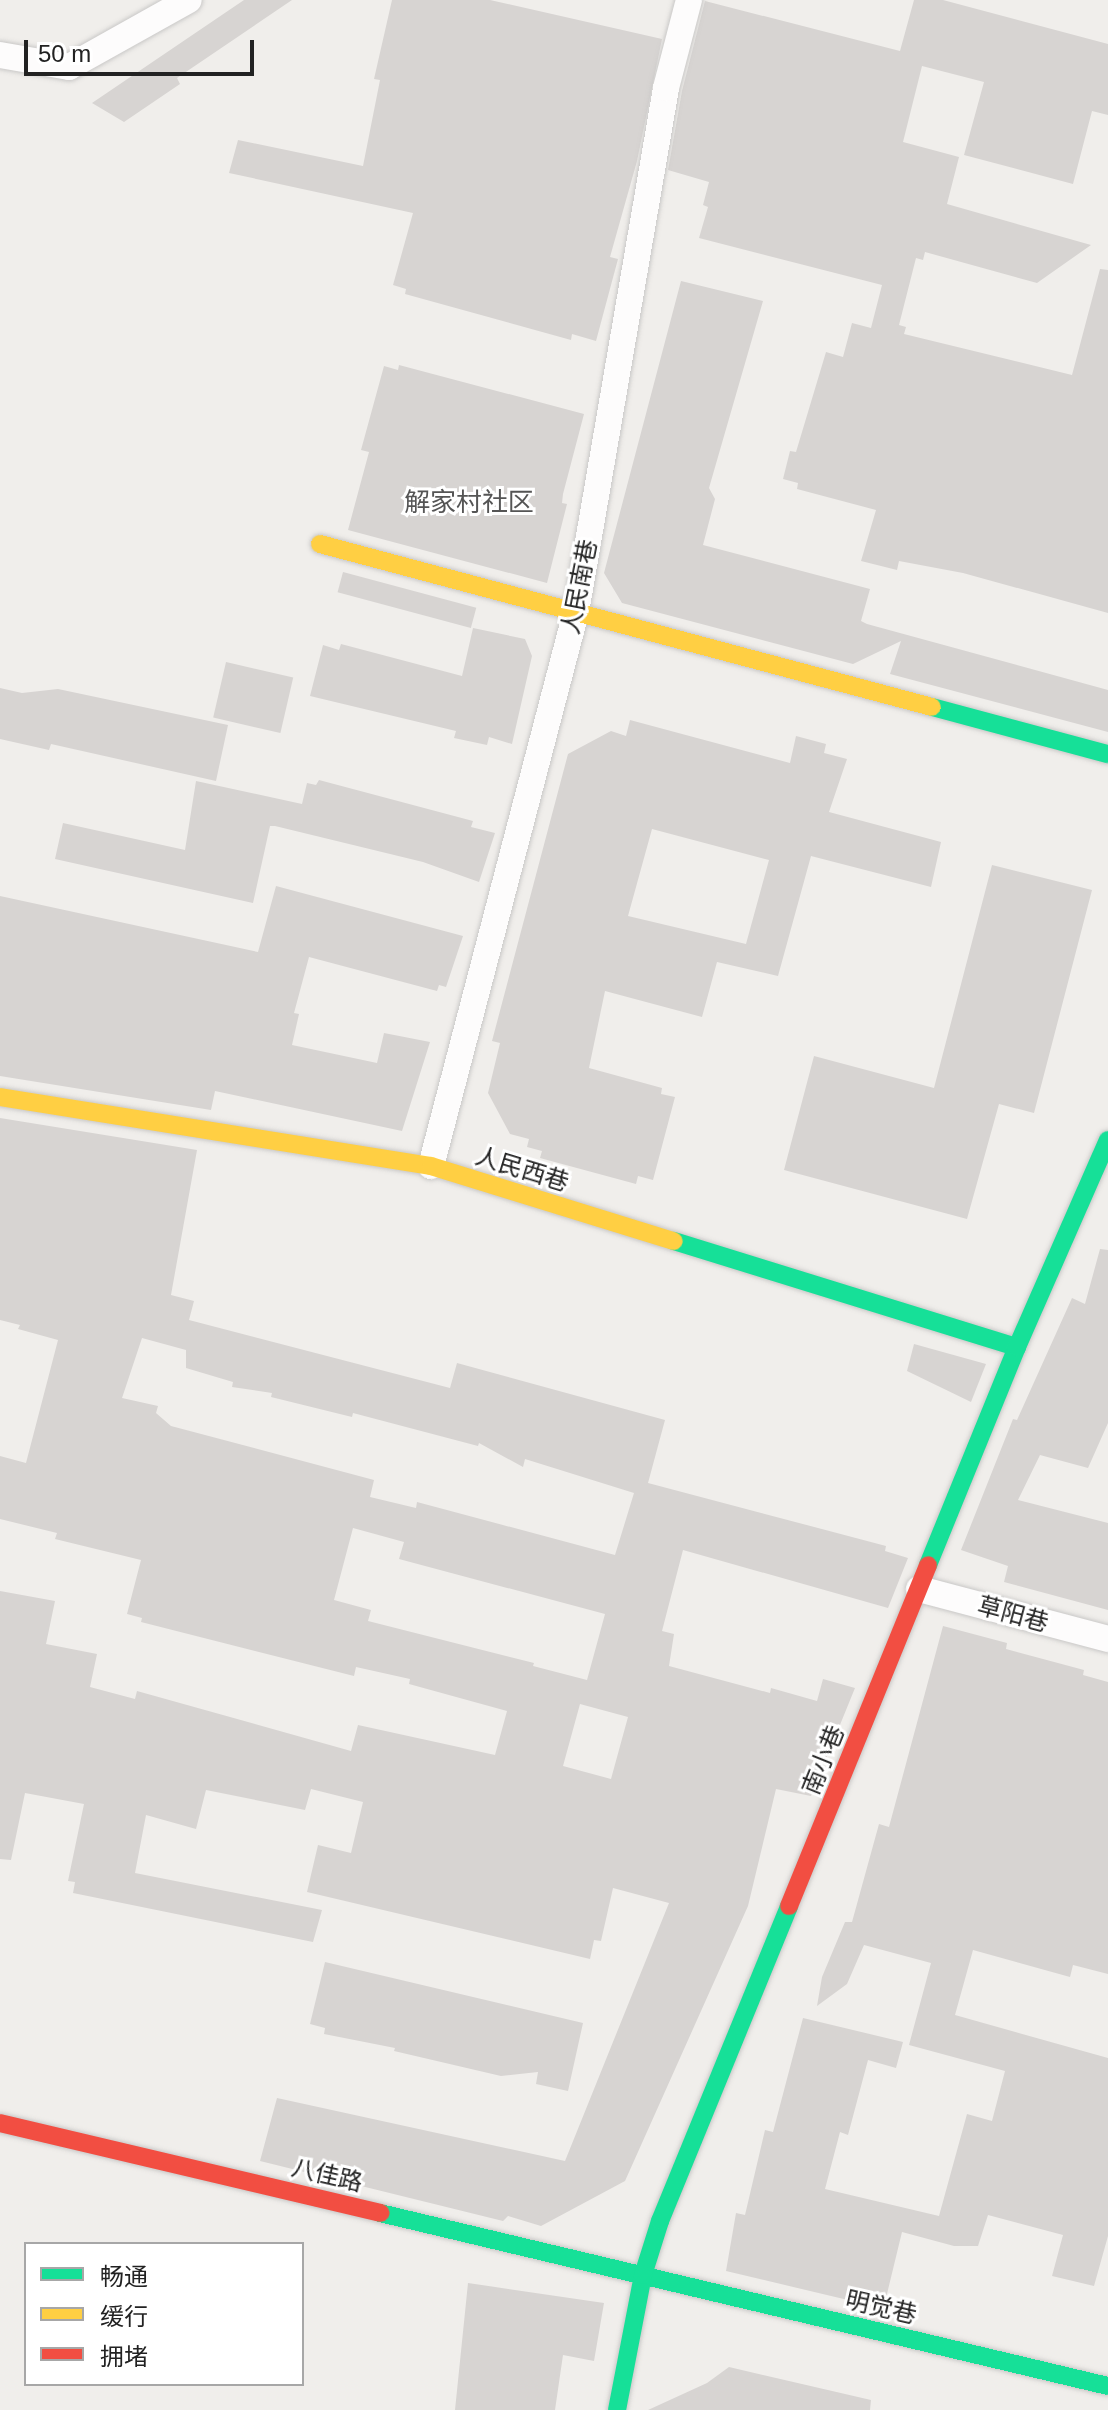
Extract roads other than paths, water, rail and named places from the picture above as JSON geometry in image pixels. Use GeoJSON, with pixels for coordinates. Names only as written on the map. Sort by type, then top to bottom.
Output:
{"type":"FeatureCollection","features":[{"type":"Feature","properties":{"kind":"street"},"geometry":{"type":"LineString","coordinates":[[0,55],[69,67],[189,0]]}},
{"type":"Feature","properties":{"kind":"street","name":"人民南巷"},"geometry":{"type":"LineString","coordinates":[[431,1166],[576,612],[666,88],[689,0]]}},
{"type":"Feature","properties":{"kind":"street"},"geometry":{"type":"LineString","coordinates":[[320,544],[1108,754]]}},
{"type":"Feature","properties":{"kind":"street","name":"人民西巷"},"geometry":{"type":"LineString","coordinates":[[0,1097],[431,1166],[1017,1347]]}},
{"type":"Feature","properties":{"kind":"street","name":"南小巷"},"geometry":{"type":"LineString","coordinates":[[617,2410],[643,2275],[660,2221],[1017,1347],[1108,1140]]}},
{"type":"Feature","properties":{"kind":"street","name":"草阳巷"},"geometry":{"type":"LineString","coordinates":[[919,1589],[1108,1639]]}},
{"type":"Feature","properties":{"kind":"street","name":"八佳路"},"geometry":{"type":"LineString","coordinates":[[0,2123],[643,2275]]}},
{"type":"Feature","properties":{"kind":"street","name":"明觉巷"},"geometry":{"type":"LineString","coordinates":[[643,2275],[1108,2386]]}},
{"type":"Feature","properties":{"kind":"district","name":"解家村社区"},"geometry":{"type":"Point","coordinates":[469,503]}}]}
